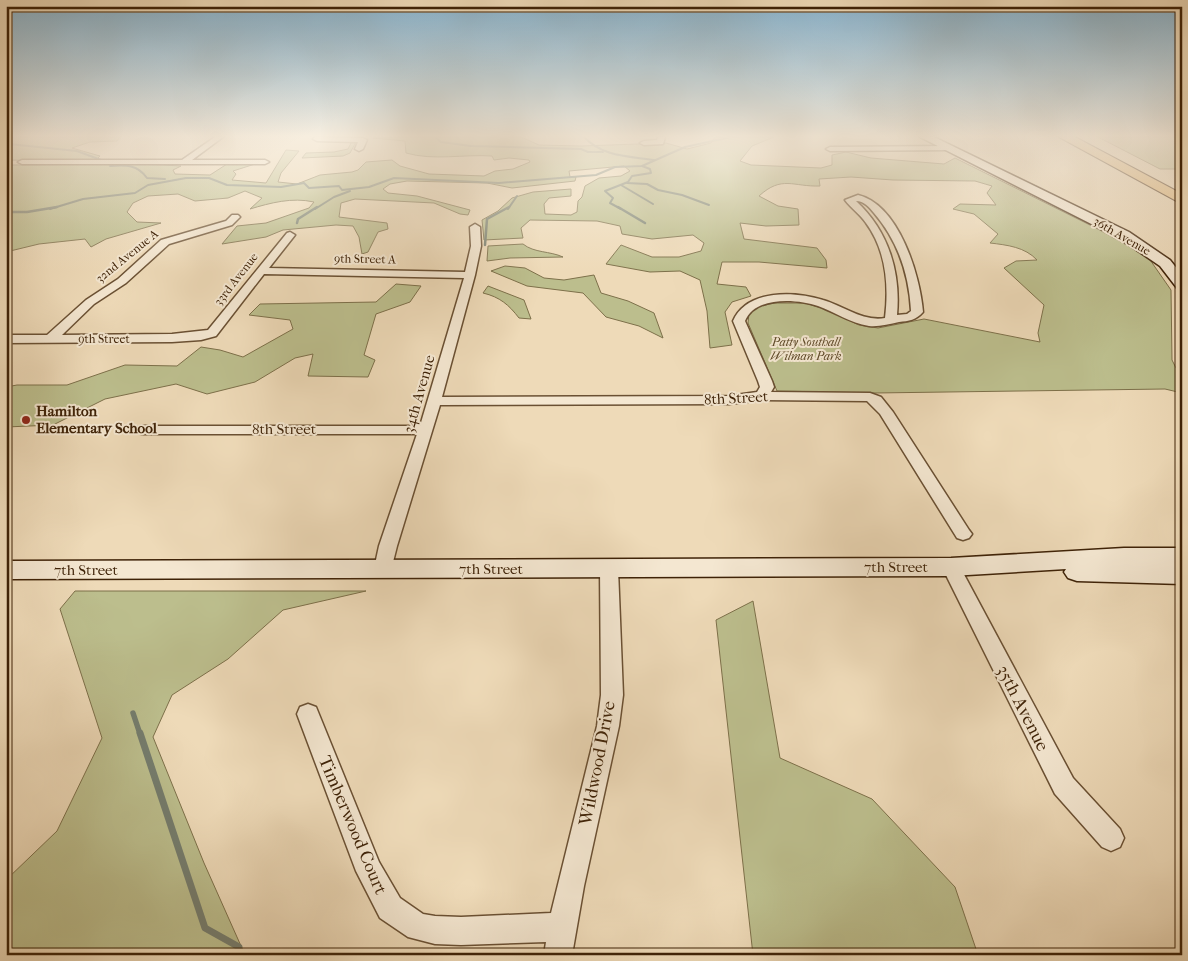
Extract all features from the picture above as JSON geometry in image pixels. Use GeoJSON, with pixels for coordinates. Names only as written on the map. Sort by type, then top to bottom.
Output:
{"type":"FeatureCollection","features":[{"type":"Feature","properties":{"kind":"highway"},"geometry":{"type":"LineString","coordinates":[[1148,182],[1182,200]]}},
{"type":"Feature","properties":{"kind":"street","name":"36th Avenue"},"geometry":{"type":"LineString","coordinates":[[1016,182],[1118,231],[1176,269],[1182,285]]}},
{"type":"Feature","properties":{"kind":"street"},"geometry":{"type":"LineString","coordinates":[[762,396],[767,387],[738,321],[739,315],[746,307],[767,300],[798,299],[829,306],[866,321],[880,323],[910,317],[917,312],[914,278],[907,256],[892,229],[871,203],[864,199],[851,199],[876,231],[886,252],[892,276],[894,301],[891,320]]}},
{"type":"Feature","properties":{"kind":"street","name":"32nd Avenue A"},"geometry":{"type":"LineString","coordinates":[[49,340],[90,302],[122,281],[165,242],[228,223],[235,217]]}},
{"type":"Feature","properties":{"kind":"street","name":"34th Avenue"},"geometry":{"type":"LineString","coordinates":[[383,569],[388,546],[435,401],[470,276],[476,246],[475,227]]}},
{"type":"Feature","properties":{"kind":"street","name":"33rd Avenue"},"geometry":{"type":"LineString","coordinates":[[201,336],[212,333],[290,235]]}},
{"type":"Feature","properties":{"kind":"street"},"geometry":{"type":"LineString","coordinates":[[886,252],[890,250],[899,251],[907,256]]}},
{"type":"Feature","properties":{"kind":"street","name":"9th Street A"},"geometry":{"type":"LineString","coordinates":[[260,271],[470,276]]}},
{"type":"Feature","properties":{"kind":"street","name":"9th Street"},"geometry":{"type":"LineString","coordinates":[[6,339],[142,339],[201,336]]}},
{"type":"Feature","properties":{"kind":"street","name":"8th Street"},"geometry":{"type":"LineString","coordinates":[[435,401],[729,400],[762,396],[858,396],[876,400],[886,412],[963,534]]}},
{"type":"Feature","properties":{"kind":"street","name":"8th Street"},"geometry":{"type":"LineString","coordinates":[[142,430],[426,430]]}},
{"type":"Feature","properties":{"kind":"street","name":"7th Street"},"geometry":{"type":"LineString","coordinates":[[6,570],[951,567],[1124,557],[1182,557]]}},
{"type":"Feature","properties":{"kind":"street","name":"7th Street"},"geometry":{"type":"LineString","coordinates":[[976,566],[1131,575],[1182,575]]}},
{"type":"Feature","properties":{"kind":"street","name":"35th Avenue"},"geometry":{"type":"LineString","coordinates":[[951,567],[1064,786],[1111,838]]}},
{"type":"Feature","properties":{"kind":"street","name":"Wildwood Drive"},"geometry":{"type":"LineString","coordinates":[[558,955],[562,927],[608,726],[612,695],[609,569]]}},
{"type":"Feature","properties":{"kind":"street","name":"Timberwood Court"},"geometry":{"type":"LineString","coordinates":[[308,714],[369,871],[390,908],[418,927],[435,930],[461,931],[562,927]]}},
{"type":"Feature","properties":{"kind":"green space"},"geometry":{"type":"Polygon","coordinates":[[[8,182],[278,182],[297,184],[303,182],[402,182],[390,184],[383,189],[388,193],[417,196],[470,210],[468,215],[460,214],[434,203],[355,199],[341,203],[339,217],[387,223],[388,229],[378,232],[368,252],[362,254],[359,237],[353,226],[336,225],[283,230],[266,237],[222,244],[237,226],[266,223],[309,208],[314,202],[289,200],[250,209],[262,198],[245,191],[228,198],[195,201],[178,194],[148,196],[133,203],[127,212],[137,222],[161,223],[106,239],[91,247],[85,239],[39,244],[6,252],[8,182]]]}},
{"type":"Feature","properties":{"kind":"green space"},"geometry":{"type":"Polygon","coordinates":[[[441,182],[567,182],[512,188],[487,183],[441,182]]]}},
{"type":"Feature","properties":{"kind":"green space"},"geometry":{"type":"Polygon","coordinates":[[[592,182],[819,182],[820,186],[781,184],[774,186],[759,196],[778,206],[798,209],[799,225],[766,226],[740,223],[744,239],[817,248],[826,260],[827,268],[759,262],[722,262],[717,284],[746,287],[751,296],[732,302],[725,312],[732,345],[710,348],[707,311],[700,280],[680,271],[650,272],[606,264],[621,245],[652,257],[679,257],[701,251],[704,243],[693,235],[652,239],[622,234],[620,226],[597,221],[530,220],[521,228],[523,238],[484,240],[482,220],[498,211],[512,198],[533,192],[571,189],[571,196],[549,198],[544,204],[545,214],[571,215],[577,212],[578,201],[582,197],[585,186],[592,182]]]}},
{"type":"Feature","properties":{"kind":"green space","name":"Patty Southall Wilman Park"},"geometry":{"type":"Polygon","coordinates":[[[978,182],[1003,182],[1096,228],[1148,257],[1171,290],[1172,360],[1176,368],[1182,373],[1182,393],[1165,389],[875,393],[777,391],[748,323],[749,313],[760,306],[775,303],[805,303],[825,309],[859,325],[878,328],[924,319],[1040,342],[1038,333],[1044,305],[1004,268],[1016,261],[1037,260],[1021,249],[990,243],[998,234],[974,214],[953,209],[960,204],[996,205],[987,193],[992,186],[978,182]]]}},
{"type":"Feature","properties":{"kind":"green space"},"geometry":{"type":"Polygon","coordinates":[[[523,244],[532,249],[563,257],[510,258],[487,261],[488,246],[523,244]]]}},
{"type":"Feature","properties":{"kind":"green space"},"geometry":{"type":"Polygon","coordinates":[[[505,266],[525,268],[544,278],[564,280],[594,275],[601,293],[628,301],[654,313],[663,338],[639,326],[606,317],[583,293],[527,286],[491,271],[505,266]]]}},
{"type":"Feature","properties":{"kind":"green space"},"geometry":{"type":"Polygon","coordinates":[[[396,284],[421,286],[410,302],[376,314],[364,355],[375,360],[368,377],[308,376],[313,354],[295,358],[255,382],[207,394],[176,384],[105,399],[53,425],[6,427],[6,387],[17,385],[67,385],[125,365],[177,366],[201,347],[243,357],[293,329],[290,320],[249,315],[260,304],[376,302],[396,284]]]}},
{"type":"Feature","properties":{"kind":"green space"},"geometry":{"type":"Polygon","coordinates":[[[488,286],[524,300],[531,319],[519,318],[504,302],[483,293],[488,286]]]}},
{"type":"Feature","properties":{"kind":"green space"},"geometry":{"type":"Polygon","coordinates":[[[75,591],[366,591],[283,610],[228,659],[172,695],[153,737],[204,863],[245,955],[6,955],[6,880],[57,831],[102,738],[60,609],[75,591]]]}},
{"type":"Feature","properties":{"kind":"green space"},"geometry":{"type":"Polygon","coordinates":[[[753,601],[780,758],[872,799],[955,887],[978,955],[753,955],[716,620],[753,601]]]}},
{"type":"Feature","properties":{"kind":"waterway"},"geometry":{"type":"LineString","coordinates":[[56,207],[83,199],[135,193],[148,185],[165,182]]}},
{"type":"Feature","properties":{"kind":"waterway"},"geometry":{"type":"LineString","coordinates":[[219,182],[227,185],[281,187],[304,183],[309,188],[339,186],[342,190],[369,187],[383,182]]}},
{"type":"Feature","properties":{"kind":"waterway"},"geometry":{"type":"LineString","coordinates":[[475,182],[513,182]]}},
{"type":"Feature","properties":{"kind":"waterway"},"geometry":{"type":"LineString","coordinates":[[621,209],[610,203],[613,198],[605,191],[628,182]]}},
{"type":"Feature","properties":{"kind":"waterway"},"geometry":{"type":"LineString","coordinates":[[627,183],[647,184],[658,190],[682,195],[709,205]]}},
{"type":"Feature","properties":{"kind":"waterway"},"geometry":{"type":"LineString","coordinates":[[621,185],[653,204]]}},
{"type":"Feature","properties":{"kind":"waterway"},"geometry":{"type":"LineString","coordinates":[[315,209],[334,197],[350,191]]}},
{"type":"Feature","properties":{"kind":"waterway"},"geometry":{"type":"LineString","coordinates":[[508,209],[517,196]]}},
{"type":"Feature","properties":{"kind":"waterway"},"geometry":{"type":"LineString","coordinates":[[6,212],[27,212],[56,207]]}},
{"type":"Feature","properties":{"kind":"waterway"},"geometry":{"type":"LineString","coordinates":[[50,209],[56,207]]}},
{"type":"Feature","properties":{"kind":"waterway"},"geometry":{"type":"LineString","coordinates":[[297,223],[298,219],[317,207]]}},
{"type":"Feature","properties":{"kind":"waterway"},"geometry":{"type":"LineString","coordinates":[[485,245],[487,219],[509,207]]}},
{"type":"Feature","properties":{"kind":"waterway"},"geometry":{"type":"LineString","coordinates":[[618,207],[645,223]]}},
{"type":"Feature","properties":{"kind":"waterway"},"geometry":{"type":"LineString","coordinates":[[133,713],[140,734]]}},
{"type":"Feature","properties":{"kind":"waterway"},"geometry":{"type":"LineString","coordinates":[[140,733],[205,928],[239,947],[238,955]]}},
{"type":"Feature","properties":{"kind":"place","name":"Hamilton Elementary School"},"geometry":{"type":"Point","coordinates":[26,420]}}]}
